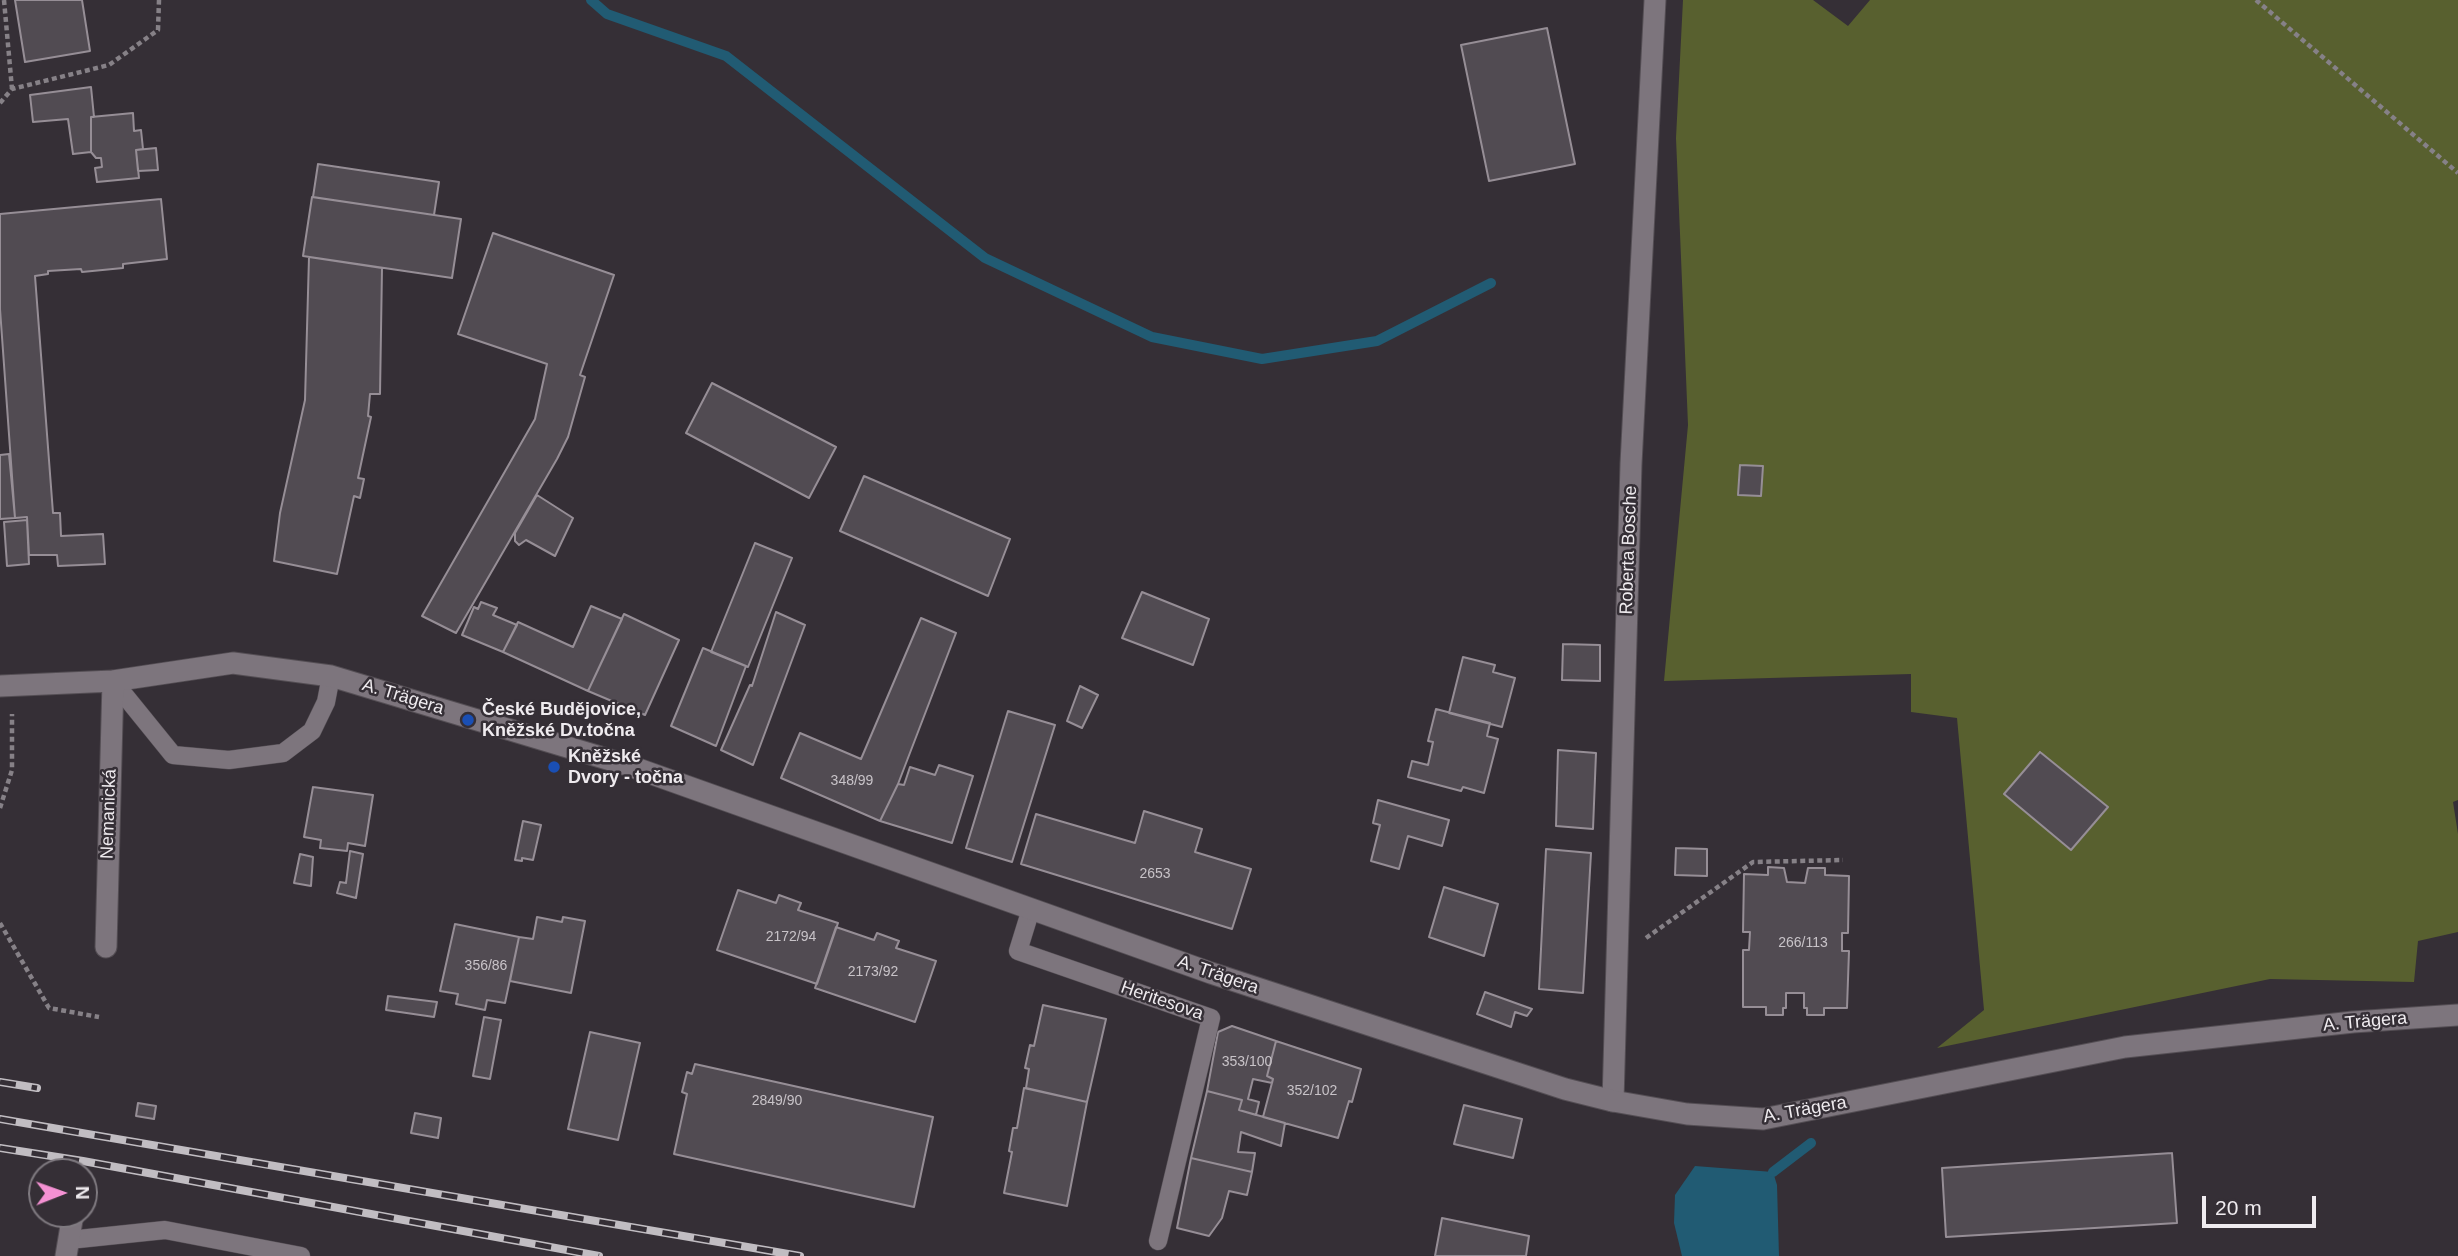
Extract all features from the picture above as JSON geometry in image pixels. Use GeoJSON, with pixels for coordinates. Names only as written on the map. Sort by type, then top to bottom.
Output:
{"type":"FeatureCollection","features":[{"type":"Feature","properties":{"kind":"street","name":"Roberta Bosche"},"geometry":{"type":"LineString","coordinates":[[1613,1101],[1631,464],[1655,0]]}},
{"type":"Feature","properties":{"kind":"street","name":"A. Trägera"},"geometry":{"type":"LineString","coordinates":[[6,686],[113,681],[233,663],[331,676],[627,765],[1210,973],[1564,1089],[1687,1114],[1763,1119],[2124,1047],[2353,1022],[2458,1015]]}},
{"type":"Feature","properties":{"kind":"street","name":"Nemanická"},"geometry":{"type":"LineString","coordinates":[[106,947],[113,681]]}},
{"type":"Feature","properties":{"kind":"street"},"geometry":{"type":"LineString","coordinates":[[67,1248],[71,1228]]}},
{"type":"Feature","properties":{"kind":"lane"},"geometry":{"type":"LineString","coordinates":[[113,681],[173,755],[229,760],[283,753],[312,731],[326,702],[331,676]]}},
{"type":"Feature","properties":{"kind":"lane","name":"Heritesova"},"geometry":{"type":"LineString","coordinates":[[1031,909],[1018,951],[1211,1018],[1158,1241]]}},
{"type":"Feature","properties":{"kind":"lane"},"geometry":{"type":"LineString","coordinates":[[67,1248],[165,1230],[301,1256]]}},
{"type":"Feature","properties":{"kind":"path"},"geometry":{"type":"LineString","coordinates":[[4,0],[12,89]]}},
{"type":"Feature","properties":{"kind":"path"},"geometry":{"type":"LineString","coordinates":[[0,103],[12,89],[108,65],[158,30],[159,0]]}},
{"type":"Feature","properties":{"kind":"path"},"geometry":{"type":"LineString","coordinates":[[2256,0],[2458,173]]}},
{"type":"Feature","properties":{"kind":"path"},"geometry":{"type":"LineString","coordinates":[[0,808],[12,770],[6,686]]}},
{"type":"Feature","properties":{"kind":"path"},"geometry":{"type":"LineString","coordinates":[[1617,959],[1753,862],[1843,860]]}},
{"type":"Feature","properties":{"kind":"path"},"geometry":{"type":"LineString","coordinates":[[0,923],[49,1008],[99,1017]]}},
{"type":"Feature","properties":{"kind":"green space"},"geometry":{"type":"Polygon","coordinates":[[[1683,0],[1813,0],[1848,26],[1870,0],[2458,0],[2458,800],[2453,802],[2458,834],[2458,932],[2418,941],[2414,982],[2270,979],[1937,1048],[1984,1010],[1957,718],[1911,712],[1911,674],[1664,681],[1688,425],[1676,138],[1683,0]],[[1740,466],[1739,495],[1761,496],[1740,466]]]}},
{"type":"Feature","properties":{"kind":"water"},"geometry":{"type":"Polygon","coordinates":[[[1695,1166],[1773,1172],[1777,1185],[1779,1256],[1682,1256],[1674,1223],[1675,1195],[1695,1166]]]}},
{"type":"Feature","properties":{"kind":"building"},"geometry":{"type":"Polygon","coordinates":[[[15,0],[82,0],[90,51],[25,62],[15,0]]]}},
{"type":"Feature","properties":{"kind":"building"},"geometry":{"type":"Polygon","coordinates":[[[1547,28],[1575,164],[1489,181],[1461,45],[1547,28]]]}},
{"type":"Feature","properties":{"kind":"building"},"geometry":{"type":"Polygon","coordinates":[[[91,87],[94,117],[91,117],[91,152],[73,154],[68,119],[33,122],[30,95],[91,87]]]}},
{"type":"Feature","properties":{"kind":"building"},"geometry":{"type":"Polygon","coordinates":[[[133,113],[134,131],[141,130],[143,149],[136,150],[139,178],[97,182],[95,168],[102,167],[101,158],[96,158],[91,152],[91,117],[133,113]]]}},
{"type":"Feature","properties":{"kind":"building"},"geometry":{"type":"Polygon","coordinates":[[[156,148],[158,170],[138,171],[136,150],[156,148]]]}},
{"type":"Feature","properties":{"kind":"building"},"geometry":{"type":"Polygon","coordinates":[[[318,164],[439,182],[434,215],[313,197],[318,164]]]}},
{"type":"Feature","properties":{"kind":"building"},"geometry":{"type":"Polygon","coordinates":[[[312,197],[461,219],[452,278],[303,256],[312,197]]]}},
{"type":"Feature","properties":{"kind":"building"},"geometry":{"type":"Polygon","coordinates":[[[161,199],[167,259],[123,264],[123,268],[82,272],[81,269],[48,271],[48,274],[35,276],[53,513],[60,513],[61,536],[103,534],[105,564],[58,566],[57,555],[29,555],[27,517],[15,518],[0,309],[0,214],[161,199]]]}},
{"type":"Feature","properties":{"kind":"building"},"geometry":{"type":"Polygon","coordinates":[[[493,233],[614,275],[580,375],[585,377],[568,437],[456,633],[422,616],[535,419],[547,364],[458,334],[493,233]]]}},
{"type":"Feature","properties":{"kind":"building"},"geometry":{"type":"Polygon","coordinates":[[[309,257],[382,268],[380,394],[370,394],[368,416],[371,417],[358,478],[364,479],[360,498],[354,496],[337,574],[274,561],[280,513],[305,400],[309,257]]]}},
{"type":"Feature","properties":{"kind":"building"},"geometry":{"type":"Polygon","coordinates":[[[712,383],[836,447],[809,498],[686,433],[712,383]]]}},
{"type":"Feature","properties":{"kind":"building"},"geometry":{"type":"Polygon","coordinates":[[[9,454],[15,518],[0,519],[0,455],[9,454]]]}},
{"type":"Feature","properties":{"kind":"building"},"geometry":{"type":"Polygon","coordinates":[[[1740,465],[1763,466],[1761,496],[1738,495],[1740,465]]]}},
{"type":"Feature","properties":{"kind":"building"},"geometry":{"type":"Polygon","coordinates":[[[864,476],[1010,539],[988,596],[840,531],[864,476]]]}},
{"type":"Feature","properties":{"kind":"building"},"geometry":{"type":"Polygon","coordinates":[[[537,495],[573,518],[555,556],[526,540],[519,545],[515,541],[515,533],[537,495]]]}},
{"type":"Feature","properties":{"kind":"building"},"geometry":{"type":"Polygon","coordinates":[[[27,520],[29,564],[7,566],[4,522],[27,520]]]}},
{"type":"Feature","properties":{"kind":"building"},"geometry":{"type":"Polygon","coordinates":[[[755,543],[792,558],[748,667],[711,652],[755,543]]]}},
{"type":"Feature","properties":{"kind":"building"},"geometry":{"type":"Polygon","coordinates":[[[1142,592],[1209,619],[1193,665],[1122,638],[1142,592]]]}},
{"type":"Feature","properties":{"kind":"building"},"geometry":{"type":"Polygon","coordinates":[[[481,602],[497,608],[493,615],[517,625],[503,652],[462,635],[474,607],[478,609],[481,602]]]}},
{"type":"Feature","properties":{"kind":"building"},"geometry":{"type":"Polygon","coordinates":[[[591,606],[622,619],[588,691],[503,652],[518,622],[573,647],[591,606]]]}},
{"type":"Feature","properties":{"kind":"building"},"geometry":{"type":"Polygon","coordinates":[[[776,612],[805,625],[753,765],[721,750],[750,685],[752,686],[776,612]]]}},
{"type":"Feature","properties":{"kind":"building"},"geometry":{"type":"Polygon","coordinates":[[[624,614],[679,640],[645,715],[588,691],[624,614]]]}},
{"type":"Feature","properties":{"kind":"building"},"geometry":{"type":"Polygon","coordinates":[[[921,618],[956,633],[898,784],[880,821],[781,778],[800,733],[861,759],[921,618]]]}},
{"type":"Feature","properties":{"kind":"building"},"geometry":{"type":"Polygon","coordinates":[[[1563,644],[1600,645],[1600,681],[1562,680],[1563,644]]]}},
{"type":"Feature","properties":{"kind":"building"},"geometry":{"type":"Polygon","coordinates":[[[703,648],[746,666],[716,746],[671,726],[703,648]]]}},
{"type":"Feature","properties":{"kind":"building"},"geometry":{"type":"Polygon","coordinates":[[[1463,657],[1495,665],[1493,672],[1515,678],[1502,727],[1449,713],[1463,657]]]}},
{"type":"Feature","properties":{"kind":"building"},"geometry":{"type":"Polygon","coordinates":[[[1080,686],[1098,695],[1082,728],[1067,721],[1080,686]]]}},
{"type":"Feature","properties":{"kind":"building"},"geometry":{"type":"Polygon","coordinates":[[[1436,709],[1490,723],[1487,736],[1498,739],[1484,793],[1463,787],[1461,791],[1408,777],[1412,761],[1428,765],[1433,742],[1428,741],[1436,709]]]}},
{"type":"Feature","properties":{"kind":"building"},"geometry":{"type":"Polygon","coordinates":[[[1008,711],[1055,725],[1012,862],[966,848],[1008,711]]]}},
{"type":"Feature","properties":{"kind":"building"},"geometry":{"type":"Polygon","coordinates":[[[1558,750],[1596,753],[1593,829],[1556,826],[1558,750]]]}},
{"type":"Feature","properties":{"kind":"building"},"geometry":{"type":"Polygon","coordinates":[[[2040,752],[2108,807],[2071,850],[2004,794],[2040,752]]]}},
{"type":"Feature","properties":{"kind":"building"},"geometry":{"type":"Polygon","coordinates":[[[939,765],[973,776],[952,843],[880,821],[898,784],[904,785],[910,767],[935,775],[939,765]]]}},
{"type":"Feature","properties":{"kind":"building"},"geometry":{"type":"Polygon","coordinates":[[[313,787],[373,795],[365,846],[348,843],[347,851],[320,848],[321,840],[304,837],[313,787]]]}},
{"type":"Feature","properties":{"kind":"building"},"geometry":{"type":"Polygon","coordinates":[[[1378,800],[1449,820],[1442,846],[1408,836],[1399,869],[1371,861],[1380,825],[1373,823],[1378,800]]]}},
{"type":"Feature","properties":{"kind":"building"},"geometry":{"type":"Polygon","coordinates":[[[1144,811],[1202,829],[1195,852],[1251,869],[1232,929],[1021,864],[1036,814],[1135,843],[1144,811]]]}},
{"type":"Feature","properties":{"kind":"building"},"geometry":{"type":"Polygon","coordinates":[[[523,821],[541,825],[533,860],[515,860],[523,821]]]}},
{"type":"Feature","properties":{"kind":"building"},"geometry":{"type":"Polygon","coordinates":[[[1676,848],[1707,849],[1707,876],[1675,875],[1676,848]]]}},
{"type":"Feature","properties":{"kind":"building"},"geometry":{"type":"Polygon","coordinates":[[[1546,849],[1591,853],[1583,993],[1539,989],[1546,849]]]}},
{"type":"Feature","properties":{"kind":"building"},"geometry":{"type":"Polygon","coordinates":[[[350,851],[363,854],[356,898],[337,893],[340,882],[346,883],[350,851]]]}},
{"type":"Feature","properties":{"kind":"building"},"geometry":{"type":"Polygon","coordinates":[[[300,854],[313,857],[311,886],[294,883],[300,854]]]}},
{"type":"Feature","properties":{"kind":"building"},"geometry":{"type":"Polygon","coordinates":[[[1768,867],[1784,868],[1787,882],[1805,883],[1808,868],[1825,868],[1825,875],[1849,876],[1848,933],[1842,933],[1842,951],[1849,951],[1847,1008],[1824,1008],[1824,1015],[1807,1015],[1804,993],[1786,993],[1783,1015],[1766,1015],[1766,1007],[1743,1007],[1743,950],[1749,950],[1750,932],[1743,932],[1744,874],[1768,875],[1768,867]]]}},
{"type":"Feature","properties":{"kind":"building"},"geometry":{"type":"Polygon","coordinates":[[[1444,887],[1498,904],[1484,956],[1429,937],[1444,887]]]}},
{"type":"Feature","properties":{"kind":"building"},"geometry":{"type":"Polygon","coordinates":[[[738,890],[776,903],[779,895],[801,903],[798,910],[838,923],[817,984],[717,950],[738,890]]]}},
{"type":"Feature","properties":{"kind":"building"},"geometry":{"type":"Polygon","coordinates":[[[537,917],[562,922],[563,917],[585,921],[571,993],[510,981],[519,937],[533,939],[537,917]]]}},
{"type":"Feature","properties":{"kind":"building"},"geometry":{"type":"Polygon","coordinates":[[[455,924],[519,937],[505,1003],[487,1000],[485,1010],[456,1004],[458,994],[440,991],[455,924]]]}},
{"type":"Feature","properties":{"kind":"building"},"geometry":{"type":"Polygon","coordinates":[[[836,927],[874,940],[877,933],[899,941],[896,948],[936,961],[915,1022],[815,988],[836,927]]]}},
{"type":"Feature","properties":{"kind":"building"},"geometry":{"type":"Polygon","coordinates":[[[1485,992],[1532,1009],[1527,1016],[1515,1012],[1511,1027],[1477,1014],[1485,992]]]}},
{"type":"Feature","properties":{"kind":"building"},"geometry":{"type":"Polygon","coordinates":[[[388,996],[437,1002],[434,1017],[386,1010],[388,996]]]}},
{"type":"Feature","properties":{"kind":"building"},"geometry":{"type":"Polygon","coordinates":[[[1043,1005],[1106,1019],[1087,1102],[1026,1088],[1029,1069],[1025,1068],[1030,1045],[1034,1046],[1043,1005]]]}},
{"type":"Feature","properties":{"kind":"building"},"geometry":{"type":"Polygon","coordinates":[[[484,1017],[501,1020],[490,1079],[473,1076],[484,1017]]]}},
{"type":"Feature","properties":{"kind":"building"},"geometry":{"type":"Polygon","coordinates":[[[1232,1026],[1276,1041],[1267,1076],[1273,1079],[1272,1083],[1253,1079],[1248,1099],[1259,1102],[1256,1115],[1239,1110],[1242,1100],[1207,1091],[1218,1032],[1232,1026]]]}},
{"type":"Feature","properties":{"kind":"building"},"geometry":{"type":"Polygon","coordinates":[[[590,1032],[640,1043],[618,1140],[568,1129],[590,1032]]]}},
{"type":"Feature","properties":{"kind":"building"},"geometry":{"type":"Polygon","coordinates":[[[1276,1041],[1361,1069],[1338,1138],[1263,1117],[1273,1079],[1267,1076],[1276,1041]]]}},
{"type":"Feature","properties":{"kind":"building"},"geometry":{"type":"Polygon","coordinates":[[[695,1064],[933,1117],[914,1207],[674,1154],[687,1094],[682,1092],[687,1072],[692,1074],[695,1064]]]}},
{"type":"Feature","properties":{"kind":"building"},"geometry":{"type":"Polygon","coordinates":[[[1024,1088],[1087,1102],[1067,1206],[1004,1193],[1012,1152],[1009,1151],[1013,1128],[1017,1128],[1024,1088]]]}},
{"type":"Feature","properties":{"kind":"building"},"geometry":{"type":"Polygon","coordinates":[[[1207,1091],[1242,1100],[1239,1110],[1285,1123],[1281,1146],[1241,1132],[1238,1152],[1255,1153],[1252,1172],[1191,1158],[1207,1091]]]}},
{"type":"Feature","properties":{"kind":"building"},"geometry":{"type":"Polygon","coordinates":[[[138,1103],[156,1106],[154,1119],[136,1116],[138,1103]]]}},
{"type":"Feature","properties":{"kind":"building"},"geometry":{"type":"Polygon","coordinates":[[[1464,1105],[1522,1119],[1513,1158],[1454,1144],[1464,1105]]]}},
{"type":"Feature","properties":{"kind":"building"},"geometry":{"type":"Polygon","coordinates":[[[415,1113],[441,1118],[438,1138],[411,1133],[415,1113]]]}},
{"type":"Feature","properties":{"kind":"building"},"geometry":{"type":"Polygon","coordinates":[[[2172,1153],[2177,1223],[1946,1237],[1942,1168],[2172,1153]]]}},
{"type":"Feature","properties":{"kind":"building"},"geometry":{"type":"Polygon","coordinates":[[[1191,1158],[1252,1172],[1247,1195],[1229,1191],[1222,1218],[1209,1236],[1177,1228],[1191,1158]]]}},
{"type":"Feature","properties":{"kind":"building"},"geometry":{"type":"Polygon","coordinates":[[[1442,1218],[1529,1236],[1526,1256],[1435,1256],[1442,1218]]]}},
{"type":"Feature","properties":{"kind":"waterway"},"geometry":{"type":"LineString","coordinates":[[591,0],[607,14],[726,56],[985,258],[1152,337],[1262,359],[1377,341],[1491,283]]}},
{"type":"Feature","properties":{"kind":"waterway"},"geometry":{"type":"LineString","coordinates":[[1773,1172],[1811,1143]]}},
{"type":"Feature","properties":{"kind":"railway"},"geometry":{"type":"LineString","coordinates":[[0,1082],[37,1088]]}},
{"type":"Feature","properties":{"kind":"railway"},"geometry":{"type":"LineString","coordinates":[[0,1119],[800,1256]]}},
{"type":"Feature","properties":{"kind":"railway"},"geometry":{"type":"LineString","coordinates":[[0,1148],[599,1256]]}},
{"type":"Feature","properties":{"kind":"place","name":"České Budějovice, Kněžské Dv.točna"},"geometry":{"type":"Point","coordinates":[468,720]}},
{"type":"Feature","properties":{"kind":"place","name":"Kněžské Dvory - točna"},"geometry":{"type":"Point","coordinates":[554,767]}}]}
